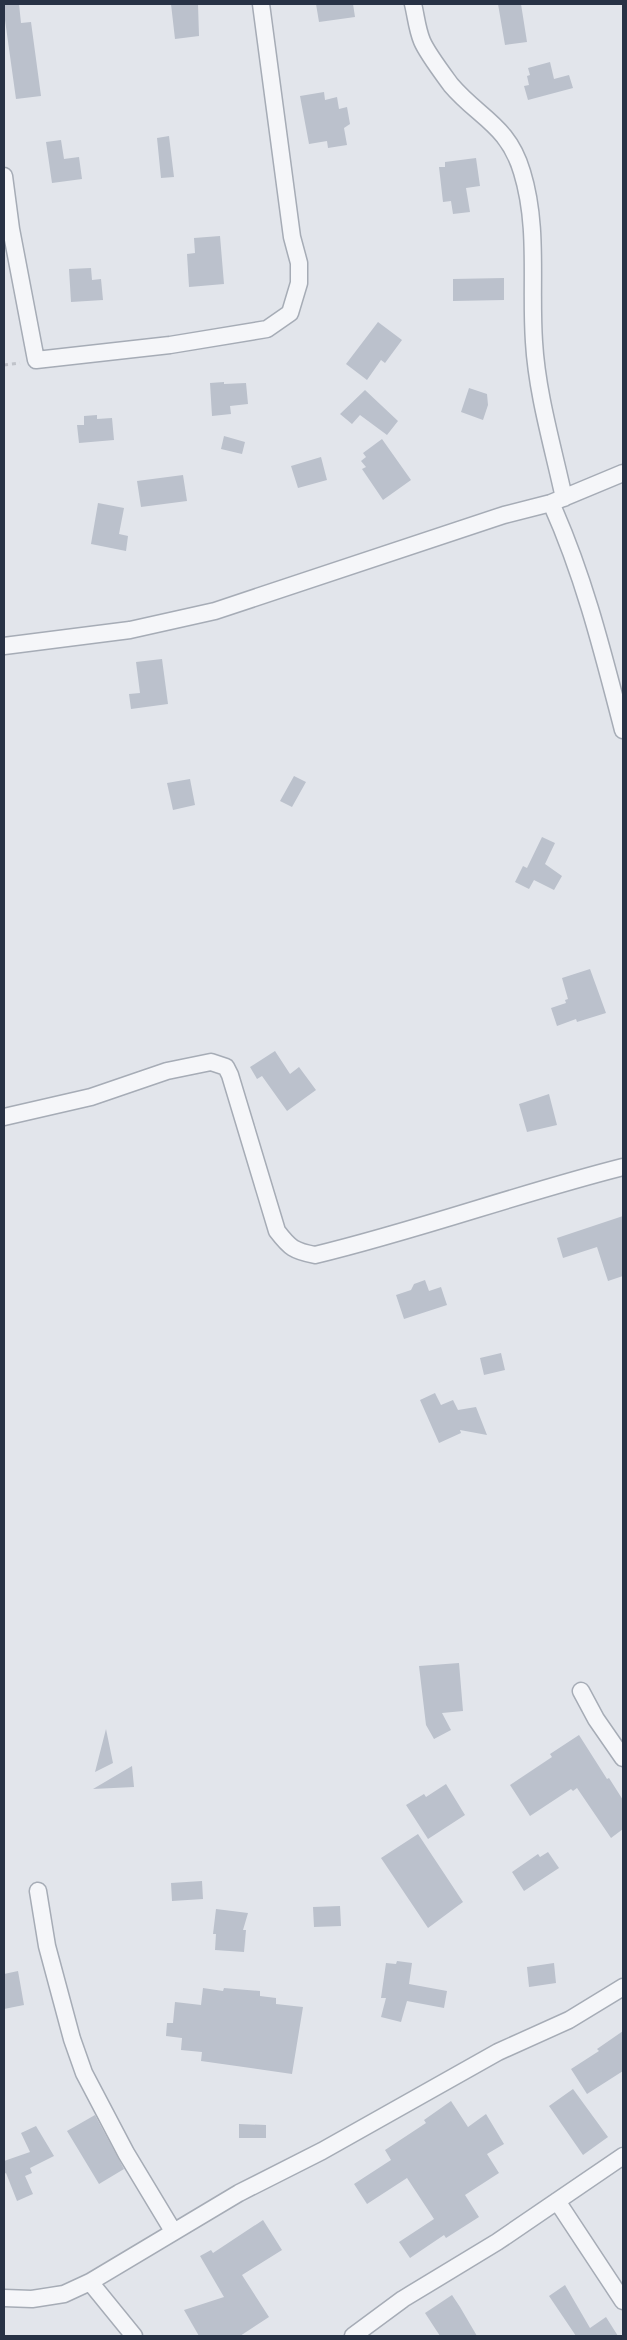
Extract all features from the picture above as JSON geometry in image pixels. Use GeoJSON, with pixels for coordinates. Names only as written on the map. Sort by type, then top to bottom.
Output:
{"type":"FeatureCollection","features":[{"type":"Feature","properties":{"kind":"street"},"geometry":{"type":"LineString","coordinates":[[4,176],[11,229],[36,360],[170,345],[268,329],[290,313],[299,283],[299,263],[292,237],[261,4]]}},
{"type":"Feature","properties":{"kind":"street"},"geometry":{"type":"LineString","coordinates":[[413,4],[422,42],[452,86],[502,132],[512,147],[522,171],[530,207],[533,257],[534,342],[558,501],[599,636],[623,730]]}},
{"type":"Feature","properties":{"kind":"street"},"geometry":{"type":"LineString","coordinates":[[4,646],[130,630],[215,611],[504,515],[558,501],[623,473]]}},
{"type":"Feature","properties":{"kind":"street"},"geometry":{"type":"LineString","coordinates":[[4,1117],[91,1097],[166,1071],[211,1062],[226,1067],[277,1230],[288,1245],[297,1252],[315,1255],[428,1224],[555,1184],[623,1167]]}},
{"type":"Feature","properties":{"kind":"street"},"geometry":{"type":"LineString","coordinates":[[581,1691],[596,1720],[623,1758]]}},
{"type":"Feature","properties":{"kind":"street"},"geometry":{"type":"LineString","coordinates":[[38,1891],[47,1946],[72,2039],[84,2073],[126,2153],[173,2231]]}},
{"type":"Feature","properties":{"kind":"street"},"geometry":{"type":"LineString","coordinates":[[4,2298],[32,2299],[64,2294],[90,2282],[239,2193],[322,2151],[482,2061],[569,2020],[623,1987]]}},
{"type":"Feature","properties":{"kind":"street"},"geometry":{"type":"LineString","coordinates":[[353,2336],[404,2299],[497,2242],[623,2156]]}},
{"type":"Feature","properties":{"kind":"street"},"geometry":{"type":"LineString","coordinates":[[557,2201],[623,2301]]}},
{"type":"Feature","properties":{"kind":"street"},"geometry":{"type":"LineString","coordinates":[[90,2282],[134,2336]]}},
{"type":"Feature","properties":{"kind":"building"},"geometry":{"type":"Polygon","coordinates":[[[4,4],[19,4],[21,23],[31,22],[41,96],[16,99],[4,20],[4,4]]]}},
{"type":"Feature","properties":{"kind":"building"},"geometry":{"type":"Polygon","coordinates":[[[171,4],[198,4],[199,36],[175,39],[171,4]]]}},
{"type":"Feature","properties":{"kind":"building"},"geometry":{"type":"Polygon","coordinates":[[[316,4],[353,4],[355,17],[319,22],[316,4]]]}},
{"type":"Feature","properties":{"kind":"building"},"geometry":{"type":"Polygon","coordinates":[[[498,4],[521,4],[527,42],[505,45],[498,4]]]}},
{"type":"Feature","properties":{"kind":"building"},"geometry":{"type":"Polygon","coordinates":[[[550,62],[554,79],[569,75],[573,88],[528,100],[524,86],[529,85],[527,76],[530,75],[528,68],[550,62]]]}},
{"type":"Feature","properties":{"kind":"building"},"geometry":{"type":"Polygon","coordinates":[[[324,92],[325,100],[337,97],[339,109],[347,107],[350,124],[344,128],[347,145],[328,148],[327,141],[309,144],[300,96],[324,92]]]}},
{"type":"Feature","properties":{"kind":"building"},"geometry":{"type":"Polygon","coordinates":[[[169,136],[174,177],[161,178],[157,138],[169,136]]]}},
{"type":"Feature","properties":{"kind":"building"},"geometry":{"type":"Polygon","coordinates":[[[61,140],[64,159],[79,157],[82,179],[52,183],[46,142],[61,140]]]}},
{"type":"Feature","properties":{"kind":"building"},"geometry":{"type":"Polygon","coordinates":[[[476,158],[480,186],[466,188],[470,212],[453,214],[451,201],[443,202],[439,167],[445,167],[445,162],[476,158]]]}},
{"type":"Feature","properties":{"kind":"building"},"geometry":{"type":"Polygon","coordinates":[[[220,236],[224,284],[189,287],[187,254],[195,253],[194,238],[220,236]]]}},
{"type":"Feature","properties":{"kind":"building"},"geometry":{"type":"Polygon","coordinates":[[[91,268],[92,280],[101,279],[103,300],[71,302],[69,269],[91,268]]]}},
{"type":"Feature","properties":{"kind":"building"},"geometry":{"type":"Polygon","coordinates":[[[504,278],[504,300],[453,301],[453,279],[504,278]]]}},
{"type":"Feature","properties":{"kind":"building"},"geometry":{"type":"Polygon","coordinates":[[[378,322],[402,340],[385,363],[381,360],[367,380],[346,364],[378,322]]]}},
{"type":"Feature","properties":{"kind":"building"},"geometry":{"type":"Polygon","coordinates":[[[224,382],[224,384],[246,383],[248,404],[230,406],[231,414],[212,416],[210,383],[224,382]]]}},
{"type":"Feature","properties":{"kind":"building"},"geometry":{"type":"Polygon","coordinates":[[[469,388],[487,394],[488,405],[483,420],[461,412],[469,388]]]}},
{"type":"Feature","properties":{"kind":"building"},"geometry":{"type":"Polygon","coordinates":[[[365,390],[398,421],[387,435],[360,415],[352,424],[340,414],[365,390]]]}},
{"type":"Feature","properties":{"kind":"building"},"geometry":{"type":"Polygon","coordinates":[[[97,415],[97,419],[112,418],[114,440],[79,443],[77,425],[84,425],[84,416],[97,415]]]}},
{"type":"Feature","properties":{"kind":"building"},"geometry":{"type":"Polygon","coordinates":[[[224,436],[245,442],[242,454],[221,449],[224,436]]]}},
{"type":"Feature","properties":{"kind":"building"},"geometry":{"type":"Polygon","coordinates":[[[382,439],[411,480],[383,500],[362,469],[366,467],[361,461],[366,457],[363,453],[382,439]]]}},
{"type":"Feature","properties":{"kind":"building"},"geometry":{"type":"Polygon","coordinates":[[[321,457],[327,480],[298,488],[291,466],[321,457]]]}},
{"type":"Feature","properties":{"kind":"building"},"geometry":{"type":"Polygon","coordinates":[[[183,475],[187,501],[141,507],[137,481],[183,475]]]}},
{"type":"Feature","properties":{"kind":"building"},"geometry":{"type":"Polygon","coordinates":[[[98,503],[124,508],[119,534],[128,536],[126,551],[91,544],[98,503]]]}},
{"type":"Feature","properties":{"kind":"building"},"geometry":{"type":"Polygon","coordinates":[[[162,659],[168,704],[131,709],[129,694],[140,693],[136,662],[162,659]]]}},
{"type":"Feature","properties":{"kind":"building"},"geometry":{"type":"Polygon","coordinates":[[[294,776],[306,782],[292,807],[280,801],[294,776]]]}},
{"type":"Feature","properties":{"kind":"building"},"geometry":{"type":"Polygon","coordinates":[[[190,779],[195,805],[173,810],[167,783],[190,779]]]}},
{"type":"Feature","properties":{"kind":"building"},"geometry":{"type":"Polygon","coordinates":[[[542,837],[555,843],[545,864],[562,876],[554,890],[534,880],[529,889],[515,882],[523,866],[527,868],[542,837]]]}},
{"type":"Feature","properties":{"kind":"building"},"geometry":{"type":"Polygon","coordinates":[[[590,969],[606,1013],[577,1022],[576,1019],[557,1026],[551,1008],[566,1003],[565,1000],[568,999],[562,978],[590,969]]]}},
{"type":"Feature","properties":{"kind":"building"},"geometry":{"type":"Polygon","coordinates":[[[275,1051],[290,1074],[299,1067],[316,1090],[287,1111],[262,1076],[257,1079],[250,1067],[275,1051]]]}},
{"type":"Feature","properties":{"kind":"building"},"geometry":{"type":"Polygon","coordinates":[[[549,1094],[557,1125],[527,1132],[519,1104],[549,1094]]]}},
{"type":"Feature","properties":{"kind":"building"},"geometry":{"type":"Polygon","coordinates":[[[623,1216],[623,1276],[608,1281],[597,1247],[563,1258],[557,1238],[623,1216]]]}},
{"type":"Feature","properties":{"kind":"building"},"geometry":{"type":"Polygon","coordinates":[[[425,1280],[429,1291],[441,1287],[447,1305],[404,1319],[396,1295],[411,1290],[414,1284],[425,1280]]]}},
{"type":"Feature","properties":{"kind":"building"},"geometry":{"type":"Polygon","coordinates":[[[501,1353],[505,1370],[484,1375],[480,1358],[501,1353]]]}},
{"type":"Feature","properties":{"kind":"building"},"geometry":{"type":"Polygon","coordinates":[[[435,1393],[441,1405],[453,1400],[458,1410],[476,1407],[487,1435],[460,1430],[461,1433],[439,1443],[420,1400],[435,1393]]]}},
{"type":"Feature","properties":{"kind":"building"},"geometry":{"type":"Polygon","coordinates":[[[459,1663],[463,1711],[442,1713],[451,1730],[434,1739],[426,1725],[419,1666],[459,1663]]]}},
{"type":"Feature","properties":{"kind":"building"},"geometry":{"type":"Polygon","coordinates":[[[106,1729],[113,1763],[95,1772],[106,1729]]]}},
{"type":"Feature","properties":{"kind":"building"},"geometry":{"type":"Polygon","coordinates":[[[579,1735],[623,1800],[623,1829],[611,1838],[577,1788],[573,1791],[571,1789],[530,1816],[510,1785],[552,1757],[550,1754],[579,1735]]]}},
{"type":"Feature","properties":{"kind":"building"},"geometry":{"type":"Polygon","coordinates":[[[132,1766],[134,1787],[93,1789],[132,1766]]]}},
{"type":"Feature","properties":{"kind":"building"},"geometry":{"type":"Polygon","coordinates":[[[446,1784],[465,1815],[428,1839],[406,1805],[424,1794],[426,1797],[446,1784]]]}},
{"type":"Feature","properties":{"kind":"building"},"geometry":{"type":"Polygon","coordinates":[[[418,1834],[463,1902],[428,1928],[381,1858],[418,1834]]]}},
{"type":"Feature","properties":{"kind":"building"},"geometry":{"type":"Polygon","coordinates":[[[548,1852],[559,1868],[524,1891],[512,1872],[538,1854],[540,1857],[548,1852]]]}},
{"type":"Feature","properties":{"kind":"building"},"geometry":{"type":"Polygon","coordinates":[[[202,1881],[203,1899],[172,1901],[171,1883],[202,1881]]]}},
{"type":"Feature","properties":{"kind":"building"},"geometry":{"type":"Polygon","coordinates":[[[340,1906],[341,1926],[314,1927],[313,1907],[340,1906]]]}},
{"type":"Feature","properties":{"kind":"building"},"geometry":{"type":"Polygon","coordinates":[[[216,1909],[248,1913],[243,1930],[246,1930],[244,1952],[215,1950],[216,1934],[213,1934],[216,1909]]]}},
{"type":"Feature","properties":{"kind":"building"},"geometry":{"type":"Polygon","coordinates":[[[397,1961],[412,1963],[409,1984],[447,1991],[444,2008],[407,2001],[401,2022],[381,2017],[386,1998],[381,1998],[386,1963],[396,1964],[397,1961]]]}},
{"type":"Feature","properties":{"kind":"building"},"geometry":{"type":"Polygon","coordinates":[[[554,1963],[556,1983],[529,1987],[527,1967],[554,1963]]]}},
{"type":"Feature","properties":{"kind":"building"},"geometry":{"type":"Polygon","coordinates":[[[18,1971],[24,2005],[4,2009],[4,1974],[18,1971]]]}},
{"type":"Feature","properties":{"kind":"building"},"geometry":{"type":"Polygon","coordinates":[[[203,1988],[223,1991],[224,1988],[260,1991],[260,1996],[276,1998],[276,2004],[303,2007],[292,2074],[201,2061],[202,2052],[181,2050],[182,2038],[166,2036],[167,2023],[173,2023],[175,2002],[201,2005],[203,1988]]]}},
{"type":"Feature","properties":{"kind":"building"},"geometry":{"type":"Polygon","coordinates":[[[623,2031],[623,2071],[587,2094],[571,2069],[599,2051],[597,2049],[623,2031]]]}},
{"type":"Feature","properties":{"kind":"building"},"geometry":{"type":"Polygon","coordinates":[[[573,2089],[608,2137],[583,2155],[549,2106],[573,2089]]]}},
{"type":"Feature","properties":{"kind":"building"},"geometry":{"type":"Polygon","coordinates":[[[451,2101],[468,2127],[486,2114],[504,2144],[487,2154],[499,2173],[465,2195],[479,2217],[446,2238],[444,2235],[410,2258],[399,2242],[434,2219],[407,2178],[367,2204],[354,2184],[391,2160],[385,2150],[426,2123],[424,2120],[451,2101]]]}},
{"type":"Feature","properties":{"kind":"building"},"geometry":{"type":"Polygon","coordinates":[[[95,2115],[124,2169],[99,2184],[67,2131],[95,2115]]]}},
{"type":"Feature","properties":{"kind":"building"},"geometry":{"type":"Polygon","coordinates":[[[239,2124],[266,2125],[266,2138],[239,2138],[239,2124]]]}},
{"type":"Feature","properties":{"kind":"building"},"geometry":{"type":"Polygon","coordinates":[[[36,2126],[54,2156],[30,2168],[32,2173],[25,2176],[33,2194],[17,2201],[6,2173],[4,2174],[4,2161],[30,2152],[21,2133],[36,2126]]]}},
{"type":"Feature","properties":{"kind":"building"},"geometry":{"type":"Polygon","coordinates":[[[263,2220],[282,2250],[242,2275],[269,2317],[240,2336],[199,2336],[184,2310],[224,2297],[200,2256],[211,2250],[213,2253],[263,2220]]]}},
{"type":"Feature","properties":{"kind":"building"},"geometry":{"type":"Polygon","coordinates":[[[565,2285],[590,2328],[606,2317],[618,2336],[576,2336],[549,2296],[565,2285]]]}},
{"type":"Feature","properties":{"kind":"building"},"geometry":{"type":"Polygon","coordinates":[[[452,2295],[477,2336],[440,2336],[425,2313],[452,2295]]]}}]}
